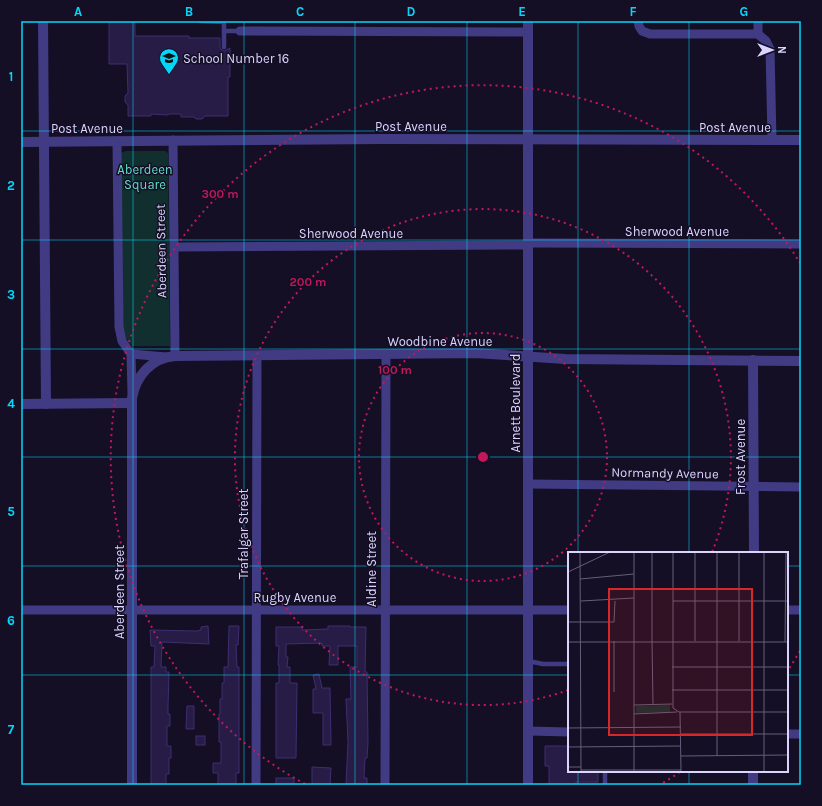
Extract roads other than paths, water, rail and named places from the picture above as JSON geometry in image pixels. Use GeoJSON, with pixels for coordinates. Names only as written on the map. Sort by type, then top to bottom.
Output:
{"type":"FeatureCollection","features":[{"type":"Feature","properties":{"kind":"street"},"geometry":{"type":"LineString","coordinates":[[43,21],[46,404]]}},
{"type":"Feature","properties":{"kind":"street","name":"Arnett Boulevard"},"geometry":{"type":"LineString","coordinates":[[528,21],[528,785]]}},
{"type":"Feature","properties":{"kind":"street"},"geometry":{"type":"LineString","coordinates":[[638,21],[642,31],[650,34],[758,34],[766,41],[770,49],[772,140]]}},
{"type":"Feature","properties":{"kind":"street"},"geometry":{"type":"LineString","coordinates":[[758,21],[758,34]]}},
{"type":"Feature","properties":{"kind":"street"},"geometry":{"type":"LineString","coordinates":[[240,31],[528,32]]}},
{"type":"Feature","properties":{"kind":"street","name":"Post Avenue"},"geometry":{"type":"LineString","coordinates":[[21,142],[529,139],[801,140]]}},
{"type":"Feature","properties":{"kind":"street","name":"Aberdeen Street"},"geometry":{"type":"LineString","coordinates":[[132,401],[136,383],[145,370],[156,361],[172,356],[174,247],[173,140]]}},
{"type":"Feature","properties":{"kind":"street"},"geometry":{"type":"LineString","coordinates":[[117,141],[119,327],[122,341],[132,354],[153,357],[172,356]]}},
{"type":"Feature","properties":{"kind":"street","name":"Sherwood Avenue"},"geometry":{"type":"LineString","coordinates":[[174,247],[528,244],[801,244]]}},
{"type":"Feature","properties":{"kind":"street","name":"Woodbine Avenue"},"geometry":{"type":"LineString","coordinates":[[172,356],[475,353],[565,359],[801,361]]}},
{"type":"Feature","properties":{"kind":"street","name":"Aberdeen Street"},"geometry":{"type":"LineString","coordinates":[[132,354],[132,785]]}},
{"type":"Feature","properties":{"kind":"street","name":"Aldine Street"},"geometry":{"type":"LineString","coordinates":[[385,785],[384,610],[386,354]]}},
{"type":"Feature","properties":{"kind":"street","name":"Trafalgar Street"},"geometry":{"type":"LineString","coordinates":[[256,785],[257,356]]}},
{"type":"Feature","properties":{"kind":"street","name":"Frost Avenue"},"geometry":{"type":"LineString","coordinates":[[754,360],[754,552]]}},
{"type":"Feature","properties":{"kind":"street"},"geometry":{"type":"LineString","coordinates":[[21,404],[132,401]]}},
{"type":"Feature","properties":{"kind":"street","name":"Normandy Avenue"},"geometry":{"type":"LineString","coordinates":[[528,484],[801,487]]}},
{"type":"Feature","properties":{"kind":"street","name":"Rugby Avenue"},"geometry":{"type":"LineString","coordinates":[[21,610],[568,610]]}},
{"type":"Feature","properties":{"kind":"street"},"geometry":{"type":"LineString","coordinates":[[788,610],[801,610]]}},
{"type":"Feature","properties":{"kind":"street"},"geometry":{"type":"LineString","coordinates":[[528,731],[568,732]]}},
{"type":"Feature","properties":{"kind":"street"},"geometry":{"type":"LineString","coordinates":[[788,734],[801,734]]}},
{"type":"Feature","properties":{"kind":"street"},"geometry":{"type":"LineString","coordinates":[[753,772],[753,785]]}},
{"type":"Feature","properties":{"kind":"lane"},"geometry":{"type":"LineString","coordinates":[[200,21],[224,21],[224,47]]}},
{"type":"Feature","properties":{"kind":"lane"},"geometry":{"type":"LineString","coordinates":[[224,31],[240,31]]}},
{"type":"Feature","properties":{"kind":"lane"},"geometry":{"type":"LineString","coordinates":[[528,661],[544,664],[568,664]]}},
{"type":"Feature","properties":{"kind":"lane"},"geometry":{"type":"LineString","coordinates":[[605,772],[605,785]]}},
{"type":"Feature","properties":{"kind":"place","name":"School Number 16"},"geometry":{"type":"Point","coordinates":[169,75]}},
{"type":"Feature","properties":{"kind":"park label","name":"Aberdeen Square"},"geometry":{"type":"Point","coordinates":[145,176]}}]}
